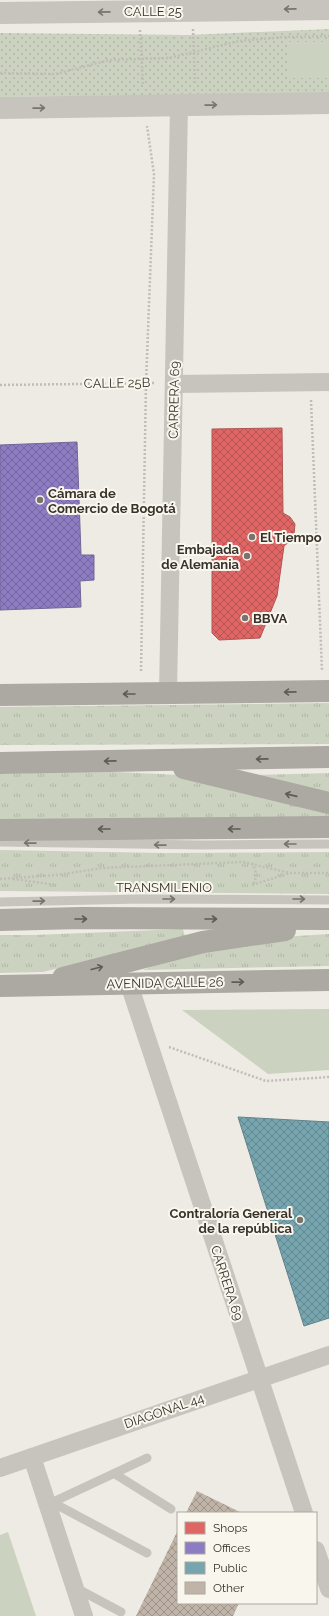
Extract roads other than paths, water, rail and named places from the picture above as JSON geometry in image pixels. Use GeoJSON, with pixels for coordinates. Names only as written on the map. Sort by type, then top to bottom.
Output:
{"type":"FeatureCollection","features":[{"type":"Feature","properties":{"kind":"main road"},"geometry":{"type":"LineString","coordinates":[[0,695],[326,691]]}},
{"type":"Feature","properties":{"kind":"main road"},"geometry":{"type":"LineString","coordinates":[[0,763],[329,757]]}},
{"type":"Feature","properties":{"kind":"main road"},"geometry":{"type":"LineString","coordinates":[[149,761],[193,770],[329,803]]}},
{"type":"Feature","properties":{"kind":"main road"},"geometry":{"type":"LineString","coordinates":[[0,830],[329,827]]}},
{"type":"Feature","properties":{"kind":"main road"},"geometry":{"type":"LineString","coordinates":[[0,920],[81,918],[329,919]]}},
{"type":"Feature","properties":{"kind":"main road"},"geometry":{"type":"LineString","coordinates":[[33,986],[203,942],[329,925]]}},
{"type":"Feature","properties":{"kind":"main road","name":"AVENIDA CALLE 26"},"geometry":{"type":"LineString","coordinates":[[0,986],[329,980]]}},
{"type":"Feature","properties":{"kind":"street","name":"CALLE 25"},"geometry":{"type":"LineString","coordinates":[[0,13],[139,12],[180,8],[329,9]]}},
{"type":"Feature","properties":{"kind":"street"},"geometry":{"type":"LineString","coordinates":[[0,108],[329,104]]}},
{"type":"Feature","properties":{"kind":"street","name":"CARRERA 69"},"geometry":{"type":"LineString","coordinates":[[168,693],[174,384],[187,106]]}},
{"type":"Feature","properties":{"kind":"street"},"geometry":{"type":"LineString","coordinates":[[174,384],[329,382]]}},
{"type":"Feature","properties":{"kind":"street","name":"CARRERA 69"},"geometry":{"type":"LineString","coordinates":[[129,984],[258,1379],[304,1512]]}},
{"type":"Feature","properties":{"kind":"street","name":"DIAGONAL 44"},"geometry":{"type":"LineString","coordinates":[[0,1468],[329,1355]]}},
{"type":"Feature","properties":{"kind":"street"},"geometry":{"type":"LineString","coordinates":[[32,1457],[49,1500],[84,1616]]}},
{"type":"Feature","properties":{"kind":"street"},"geometry":{"type":"LineString","coordinates":[[317,1553],[329,1588]]}},
{"type":"Feature","properties":{"kind":"lane"},"geometry":{"type":"LineString","coordinates":[[0,842],[201,845],[329,844]]}},
{"type":"Feature","properties":{"kind":"lane","name":"TRANSMILENIO"},"geometry":{"type":"LineString","coordinates":[[0,902],[142,899],[329,900]]}},
{"type":"Feature","properties":{"kind":"lane"},"geometry":{"type":"LineString","coordinates":[[49,1500],[114,1474],[147,1458]]}},
{"type":"Feature","properties":{"kind":"lane"},"geometry":{"type":"LineString","coordinates":[[114,1474],[171,1509]]}},
{"type":"Feature","properties":{"kind":"lane"},"geometry":{"type":"LineString","coordinates":[[49,1500],[147,1553]]}},
{"type":"Feature","properties":{"kind":"lane"},"geometry":{"type":"LineString","coordinates":[[74,1587],[121,1612]]}},
{"type":"Feature","properties":{"kind":"place","name":"Cámara de Comercio de Bogotá"},"geometry":{"type":"Point","coordinates":[40,500]}},
{"type":"Feature","properties":{"kind":"place","name":"El Tiempo"},"geometry":{"type":"Point","coordinates":[252,537]}},
{"type":"Feature","properties":{"kind":"place","name":"Embajada de Alemania"},"geometry":{"type":"Point","coordinates":[247,556]}},
{"type":"Feature","properties":{"kind":"place","name":"BBVA"},"geometry":{"type":"Point","coordinates":[245,618]}},
{"type":"Feature","properties":{"kind":"place","name":"Contraloría General de la república"},"geometry":{"type":"Point","coordinates":[300,1220]}}]}
